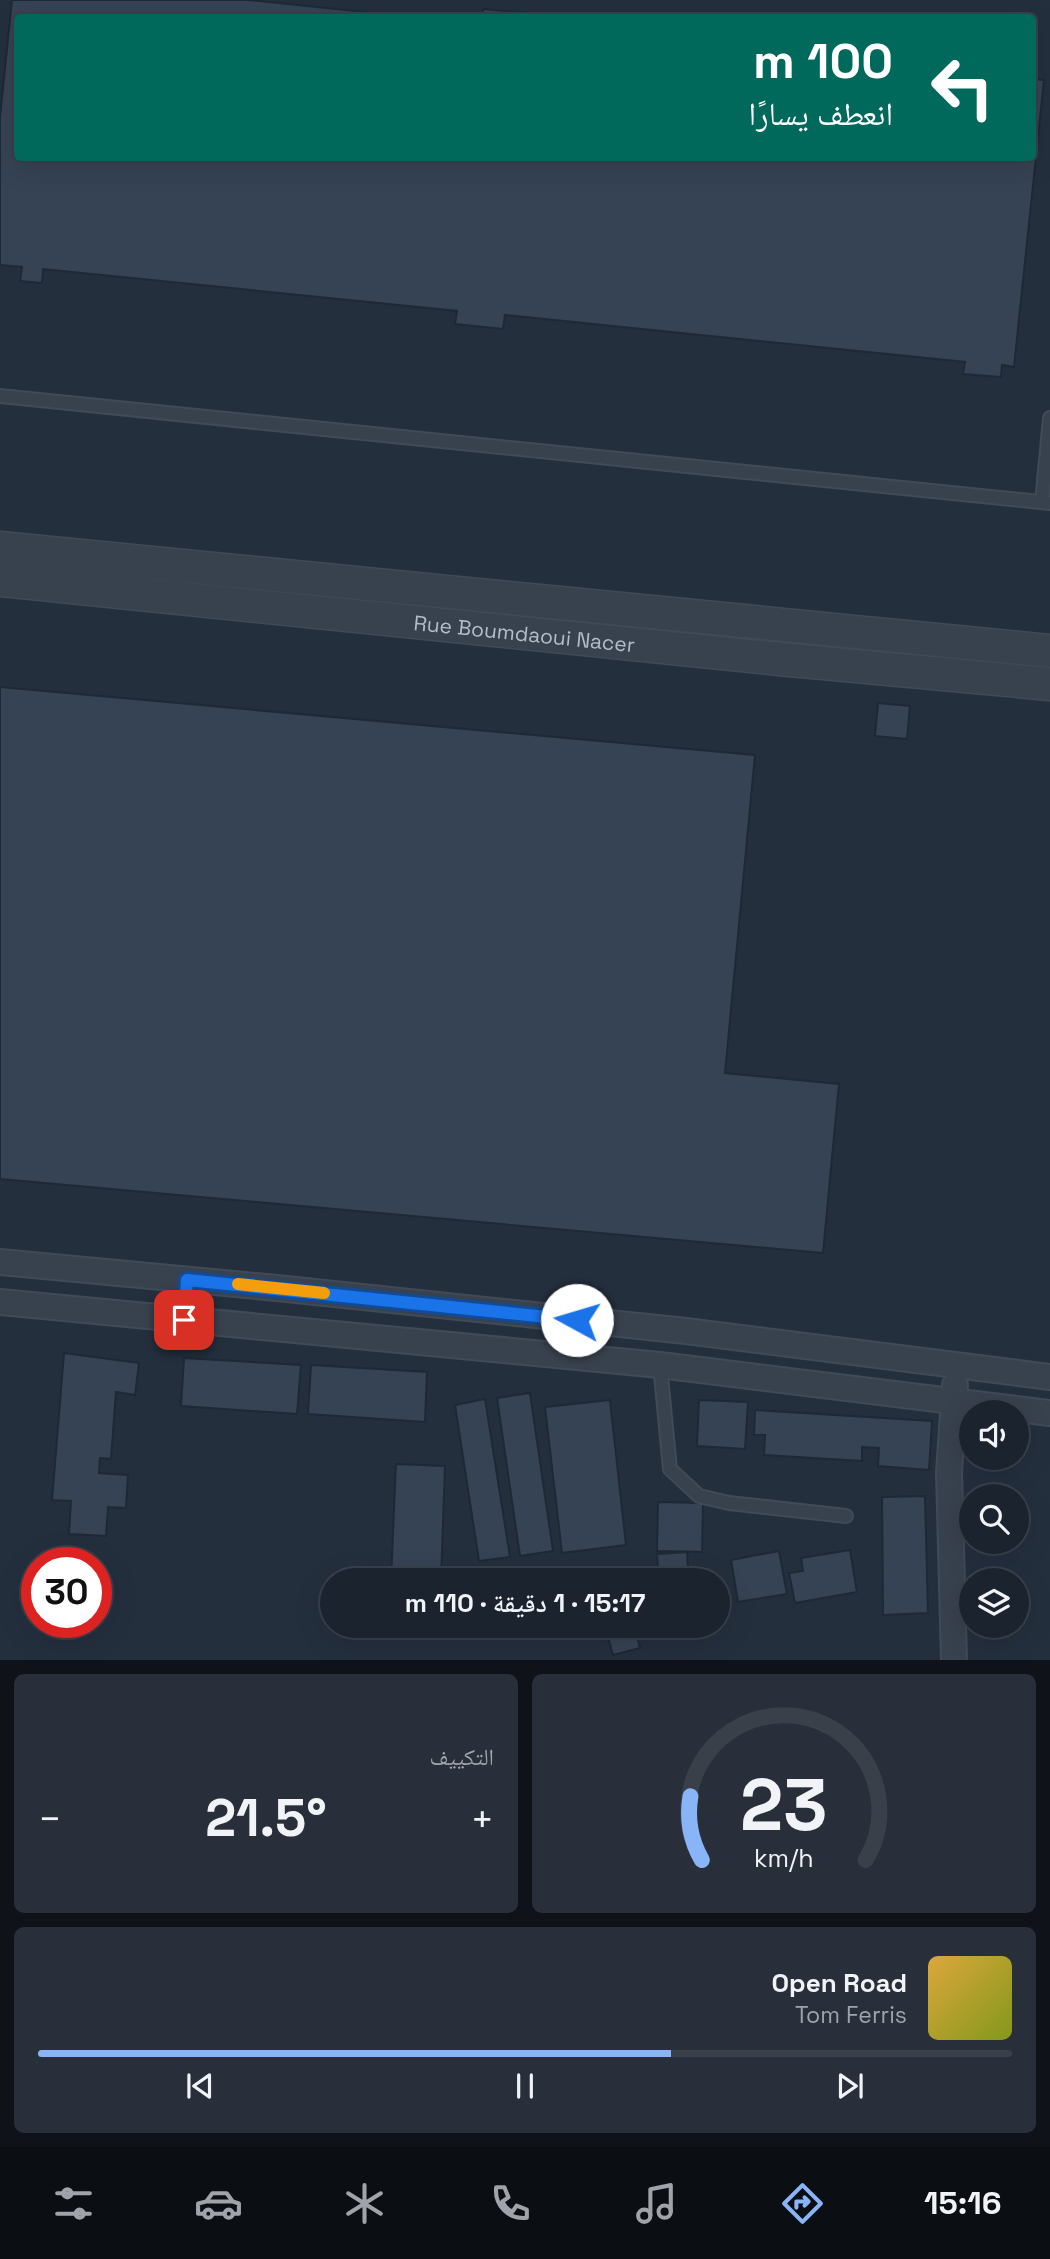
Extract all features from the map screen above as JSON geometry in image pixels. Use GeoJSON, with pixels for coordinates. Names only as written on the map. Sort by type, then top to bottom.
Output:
{"type":"FeatureCollection","features":[{"type":"Feature","properties":{"kind":"street","name":"Rue Boumdaoui Nacer"},"geometry":{"type":"LineString","coordinates":[[0,548],[1050,651]]}},
{"type":"Feature","properties":{"kind":"street","name":"Rue Boumdaoui Nacer"},"geometry":{"type":"LineString","coordinates":[[0,580],[1050,684]]}},
{"type":"Feature","properties":{"kind":"street"},"geometry":{"type":"LineString","coordinates":[[0,1262],[673,1329],[1050,1377]]}},
{"type":"Feature","properties":{"kind":"street"},"geometry":{"type":"LineString","coordinates":[[184,1320],[187,1280]]}},
{"type":"Feature","properties":{"kind":"street"},"geometry":{"type":"LineString","coordinates":[[0,1302],[660,1366],[1050,1413]]}},
{"type":"Feature","properties":{"kind":"street"},"geometry":{"type":"LineString","coordinates":[[954,1660],[949,1472],[958,1365]]}},
{"type":"Feature","properties":{"kind":"lane"},"geometry":{"type":"LineString","coordinates":[[0,396],[1046,503],[1050,418]]}},
{"type":"Feature","properties":{"kind":"lane"},"geometry":{"type":"LineString","coordinates":[[660,1366],[670,1469],[699,1496],[729,1503],[846,1516]]}},
{"type":"Feature","properties":{"kind":"building"},"geometry":{"type":"Polygon","coordinates":[[[12,0],[248,0],[384,14],[14,14],[14,161],[1036,161],[1014,367],[1002,365],[1001,377],[963,374],[965,362],[505,315],[503,329],[455,324],[457,311],[43,269],[42,283],[20,281],[22,267],[0,265],[0,117],[12,0]]]}},
{"type":"Feature","properties":{"kind":"building"},"geometry":{"type":"Polygon","coordinates":[[[483,9],[528,13],[528,14],[482,14],[483,9]]]}},
{"type":"Feature","properties":{"kind":"building"},"geometry":{"type":"Polygon","coordinates":[[[1036,79],[1044,80],[1036,157],[1036,79]]]}},
{"type":"Feature","properties":{"kind":"building"},"geometry":{"type":"Polygon","coordinates":[[[0,687],[755,755],[725,1073],[839,1084],[823,1253],[0,1179],[0,687]]]}},
{"type":"Feature","properties":{"kind":"building"},"geometry":{"type":"Polygon","coordinates":[[[878,703],[910,706],[907,739],[875,736],[878,703]]]}},
{"type":"Feature","properties":{"kind":"building"},"geometry":{"type":"Polygon","coordinates":[[[64,1353],[139,1363],[135,1395],[116,1392],[111,1459],[100,1458],[99,1473],[128,1475],[126,1508],[108,1507],[106,1536],[69,1534],[71,1501],[52,1500],[64,1353]]]}},
{"type":"Feature","properties":{"kind":"building"},"geometry":{"type":"Polygon","coordinates":[[[184,1358],[301,1365],[297,1414],[181,1406],[184,1358]]]}},
{"type":"Feature","properties":{"kind":"building"},"geometry":{"type":"Polygon","coordinates":[[[311,1365],[427,1372],[425,1422],[308,1414],[311,1365]]]}},
{"type":"Feature","properties":{"kind":"building"},"geometry":{"type":"Polygon","coordinates":[[[530,1393],[553,1551],[520,1556],[497,1398],[530,1393]]]}},
{"type":"Feature","properties":{"kind":"building"},"geometry":{"type":"Polygon","coordinates":[[[485,1399],[510,1557],[479,1561],[455,1405],[485,1399]]]}},
{"type":"Feature","properties":{"kind":"building"},"geometry":{"type":"Polygon","coordinates":[[[610,1400],[626,1545],[562,1553],[545,1407],[610,1400]]]}},
{"type":"Feature","properties":{"kind":"building"},"geometry":{"type":"Polygon","coordinates":[[[699,1400],[748,1402],[745,1449],[697,1446],[699,1400]]]}},
{"type":"Feature","properties":{"kind":"building"},"geometry":{"type":"Polygon","coordinates":[[[755,1410],[932,1421],[929,1470],[878,1466],[879,1448],[862,1447],[862,1461],[764,1455],[765,1435],[754,1435],[755,1410]]]}},
{"type":"Feature","properties":{"kind":"building"},"geometry":{"type":"Polygon","coordinates":[[[396,1464],[445,1466],[441,1568],[392,1568],[396,1464]]]}},
{"type":"Feature","properties":{"kind":"building"},"geometry":{"type":"Polygon","coordinates":[[[925,1496],[928,1613],[883,1615],[882,1497],[925,1496]]]}},
{"type":"Feature","properties":{"kind":"building"},"geometry":{"type":"Polygon","coordinates":[[[658,1502],[703,1503],[702,1552],[657,1551],[658,1502]]]}},
{"type":"Feature","properties":{"kind":"building"},"geometry":{"type":"Polygon","coordinates":[[[850,1550],[857,1592],[795,1603],[789,1573],[803,1571],[801,1558],[850,1550]]]}},
{"type":"Feature","properties":{"kind":"building"},"geometry":{"type":"Polygon","coordinates":[[[779,1551],[787,1594],[738,1602],[731,1560],[779,1551]]]}},
{"type":"Feature","properties":{"kind":"building"},"geometry":{"type":"Polygon","coordinates":[[[687,1552],[688,1568],[658,1568],[657,1554],[687,1552]]]}},
{"type":"Feature","properties":{"kind":"building"},"geometry":{"type":"Polygon","coordinates":[[[608,1638],[637,1638],[640,1648],[613,1655],[608,1638]]]}},
{"type":"Feature","properties":{"kind":"slow traffic"},"geometry":{"type":"LineString","coordinates":[[238,1284],[324,1293]]}},
{"type":"Feature","properties":{"kind":"route"},"geometry":{"type":"LineString","coordinates":[[184,1320],[187,1280],[577,1320]]}}]}
